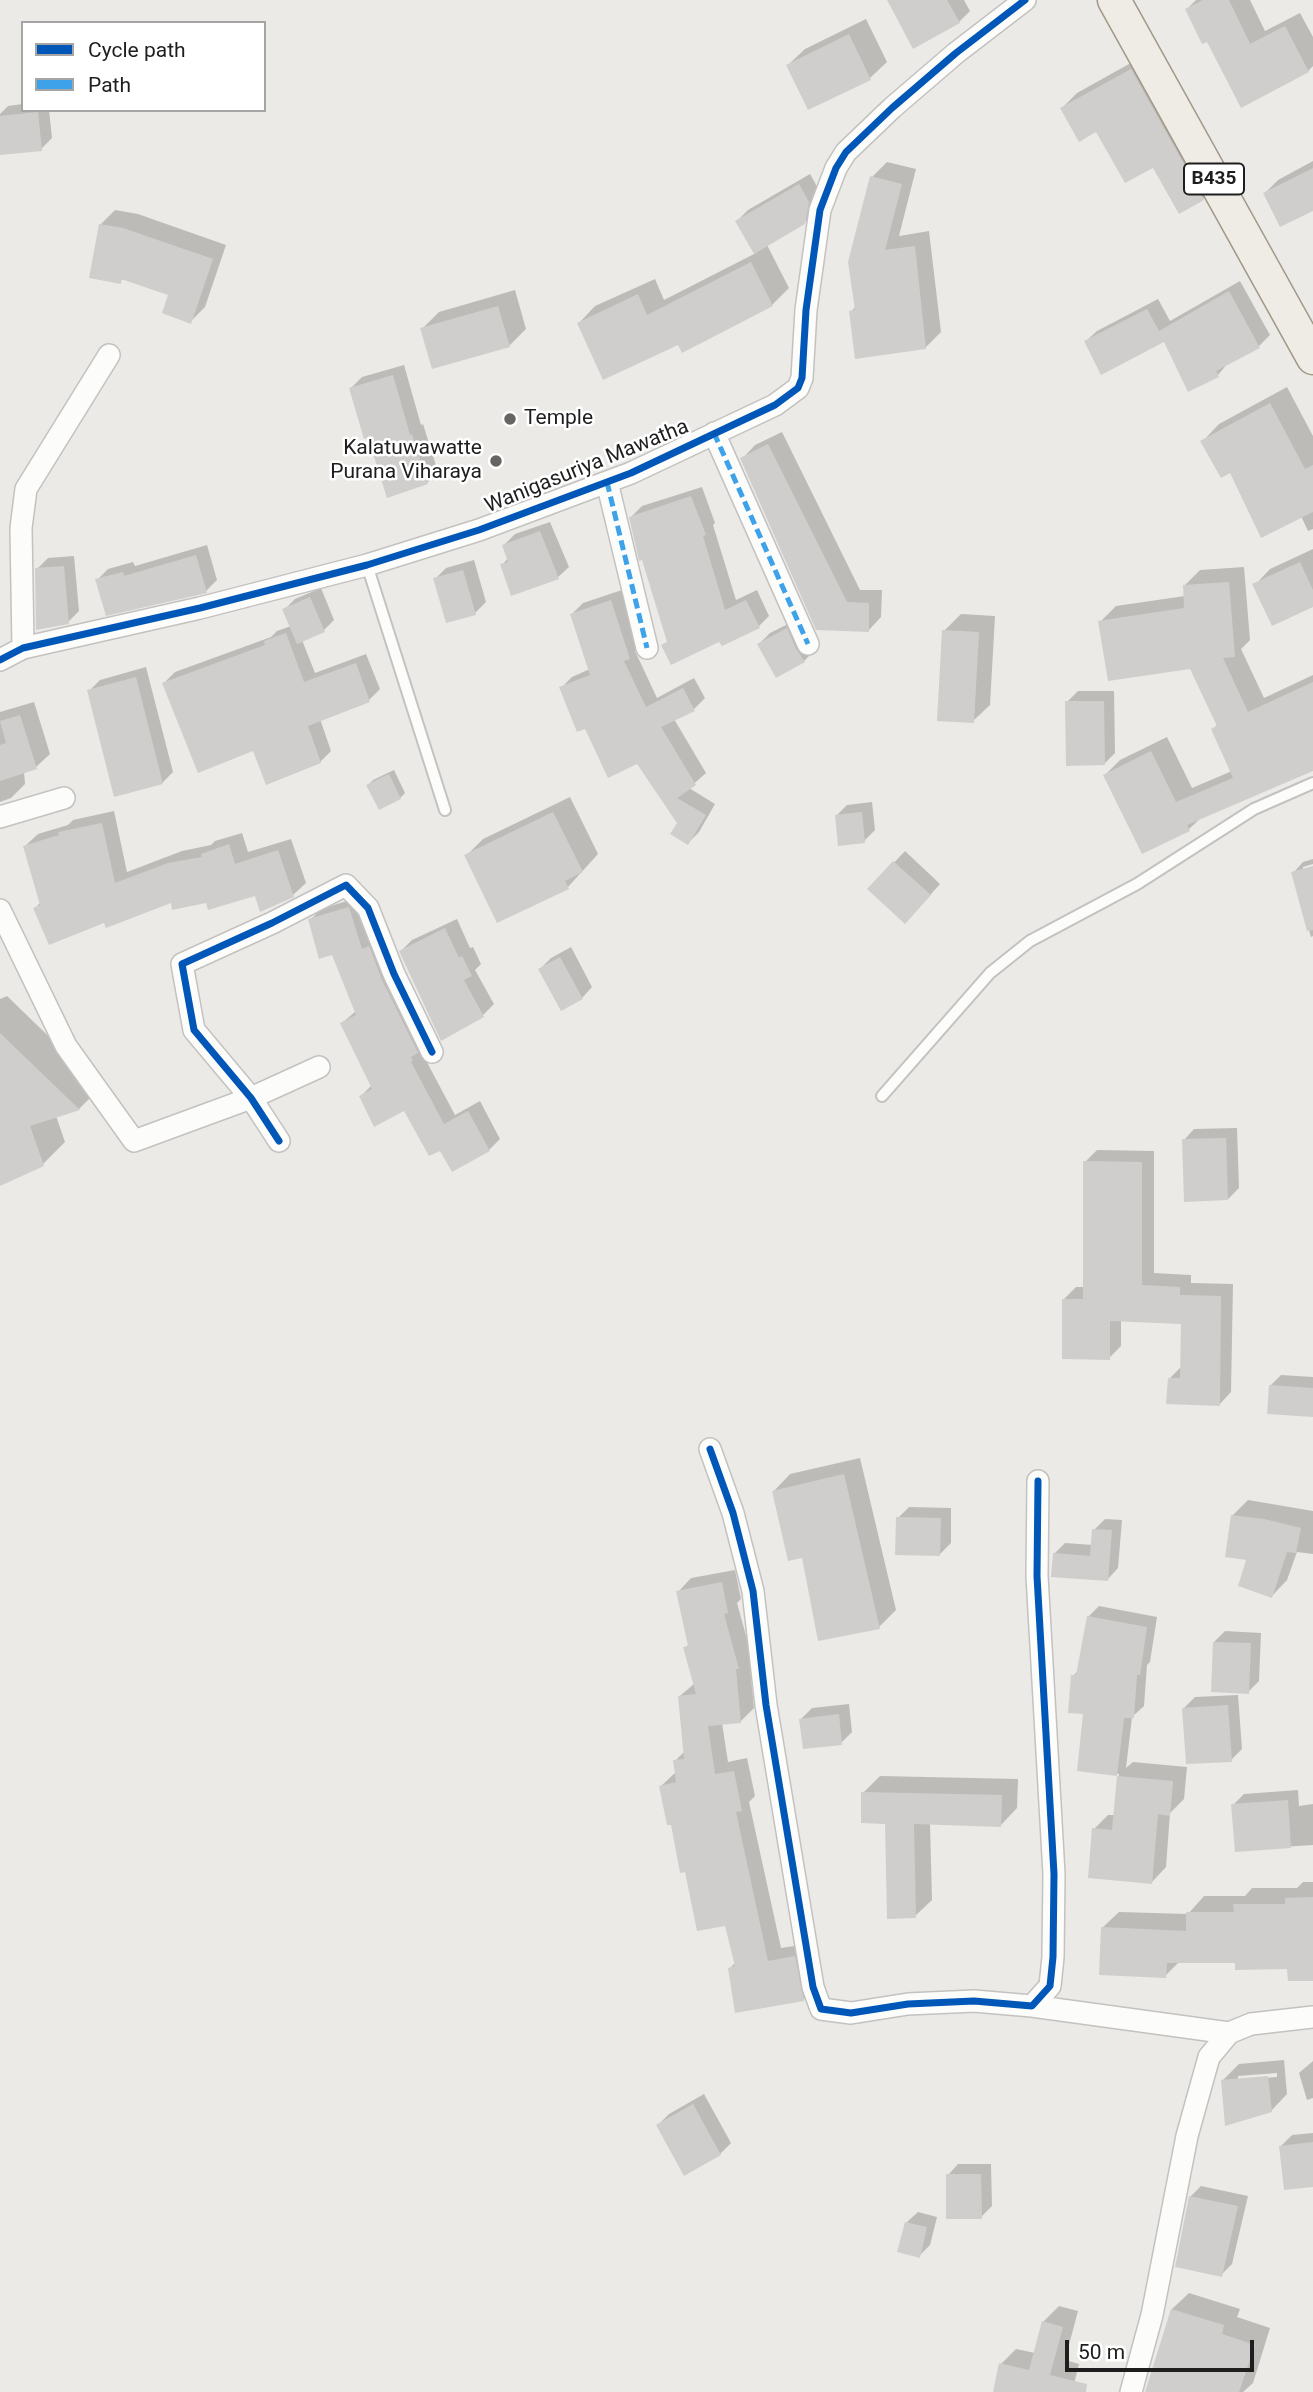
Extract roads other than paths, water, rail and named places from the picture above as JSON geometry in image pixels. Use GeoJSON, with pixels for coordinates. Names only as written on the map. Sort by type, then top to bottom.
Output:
{"type":"FeatureCollection","features":[{"type":"Feature","properties":{"kind":"main road","name":"B435"},"geometry":{"type":"LineString","coordinates":[[1114,0],[1313,358]]}},
{"type":"Feature","properties":{"kind":"street","name":"Wanigasuriya Mawatha"},"geometry":{"type":"LineString","coordinates":[[0,660],[23,648],[200,608],[367,565],[479,530],[631,473],[775,405],[798,388],[802,378],[806,310],[820,210],[828,185],[846,152],[919,84],[1025,0]]}},
{"type":"Feature","properties":{"kind":"street"},"geometry":{"type":"LineString","coordinates":[[23,648],[21,528],[26,489],[109,355]]}},
{"type":"Feature","properties":{"kind":"street"},"geometry":{"type":"LineString","coordinates":[[714,433],[808,644]]}},
{"type":"Feature","properties":{"kind":"street"},"geometry":{"type":"LineString","coordinates":[[607,482],[647,648]]}},
{"type":"Feature","properties":{"kind":"street"},"geometry":{"type":"LineString","coordinates":[[0,817],[64,798]]}},
{"type":"Feature","properties":{"kind":"street"},"geometry":{"type":"LineString","coordinates":[[279,1142],[251,1098],[194,1030],[182,964],[272,923],[346,885],[368,908],[394,974],[432,1052]]}},
{"type":"Feature","properties":{"kind":"street"},"geometry":{"type":"LineString","coordinates":[[0,910],[66,1046],[134,1141],[251,1098],[319,1067]]}},
{"type":"Feature","properties":{"kind":"street"},"geometry":{"type":"LineString","coordinates":[[710,1449],[733,1513],[753,1591],[766,1705],[813,1987],[821,2009],[851,2013],[908,2004],[974,2001],[1229,2032],[1251,2024],[1313,2017]]}},
{"type":"Feature","properties":{"kind":"street"},"geometry":{"type":"LineString","coordinates":[[1032,2006],[1049,1986],[1053,1957],[1054,1874],[1037,1576],[1038,1481]]}},
{"type":"Feature","properties":{"kind":"street"},"geometry":{"type":"LineString","coordinates":[[1131,2392],[1152,2315],[1187,2136],[1199,2091],[1209,2057],[1229,2032]]}},
{"type":"Feature","properties":{"kind":"lane"},"geometry":{"type":"LineString","coordinates":[[367,565],[445,810]]}},
{"type":"Feature","properties":{"kind":"lane"},"geometry":{"type":"LineString","coordinates":[[882,1096],[990,973],[1030,941],[1160,870],[1254,809],[1313,783]]}},
{"type":"Feature","properties":{"kind":"place","name":"Temple"},"geometry":{"type":"Point","coordinates":[510,419]}},
{"type":"Feature","properties":{"kind":"place","name":"Kalatuwawatte Purana Viharaya"},"geometry":{"type":"Point","coordinates":[496,461]}}]}
